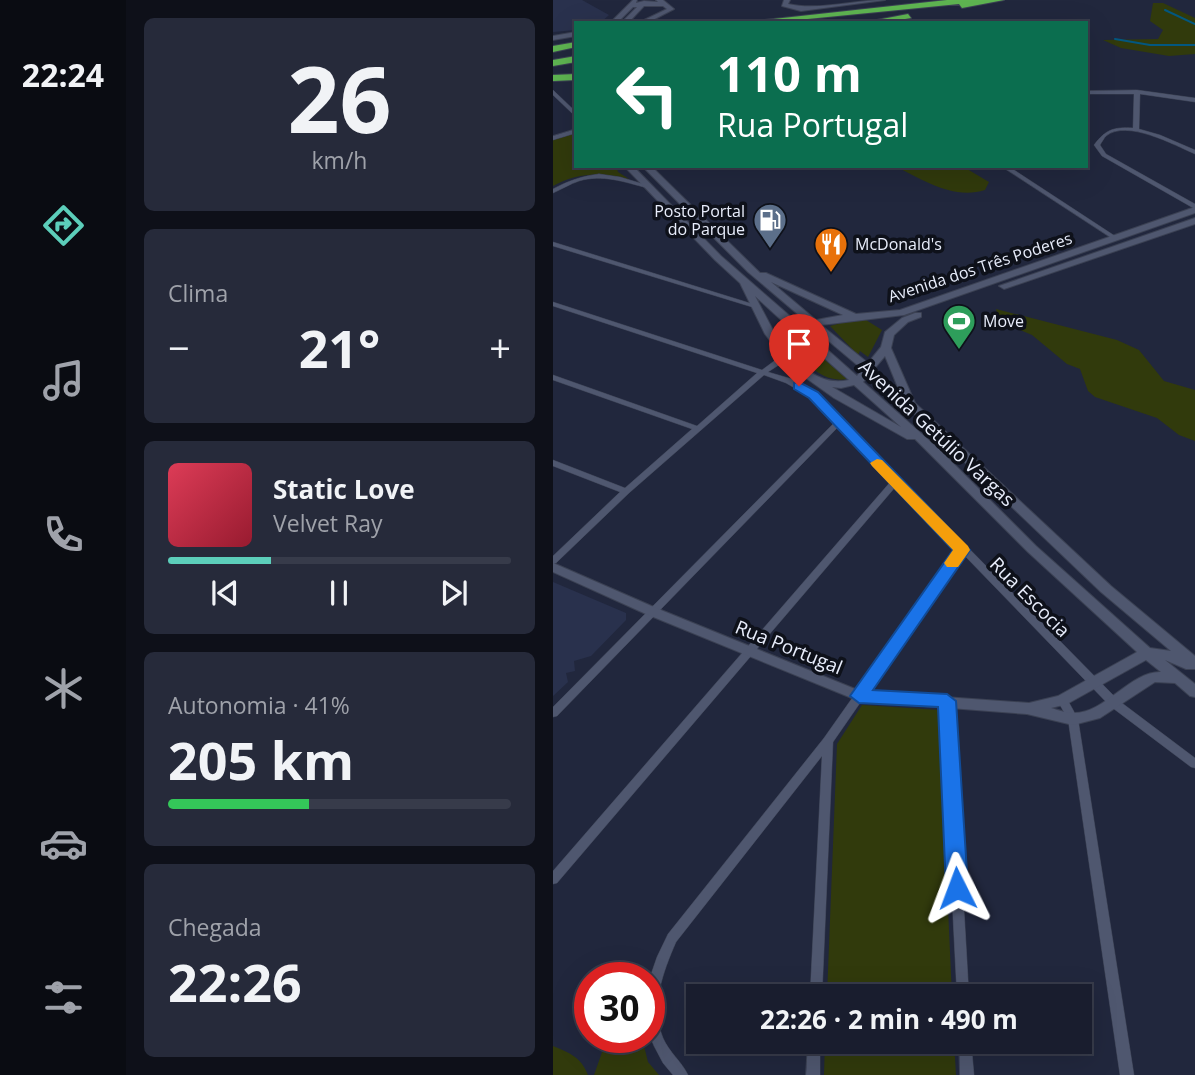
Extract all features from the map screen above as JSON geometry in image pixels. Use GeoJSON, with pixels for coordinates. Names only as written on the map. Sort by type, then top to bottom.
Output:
{"type":"FeatureCollection","features":[{"type":"Feature","properties":{"kind":"highway"},"geometry":{"type":"LineString","coordinates":[[760,21],[973,0]]}},
{"type":"Feature","properties":{"kind":"highway"},"geometry":{"type":"LineString","coordinates":[[830,21],[973,0]]}},
{"type":"Feature","properties":{"kind":"highway"},"geometry":{"type":"LineString","coordinates":[[856,21],[1000,0]]}},
{"type":"Feature","properties":{"kind":"highway"},"geometry":{"type":"LineString","coordinates":[[876,21],[985,2]]}},
{"type":"Feature","properties":{"kind":"highway"},"geometry":{"type":"LineString","coordinates":[[553,49],[574,44]]}},
{"type":"Feature","properties":{"kind":"highway"},"geometry":{"type":"LineString","coordinates":[[553,63],[574,59]]}},
{"type":"Feature","properties":{"kind":"highway"},"geometry":{"type":"LineString","coordinates":[[553,68],[574,65]]}},
{"type":"Feature","properties":{"kind":"highway"},"geometry":{"type":"LineString","coordinates":[[553,78],[574,77]]}},
{"type":"Feature","properties":{"kind":"main road"},"geometry":{"type":"LineString","coordinates":[[787,4],[882,0]]}},
{"type":"Feature","properties":{"kind":"main road"},"geometry":{"type":"LineString","coordinates":[[626,21],[645,1]]}},
{"type":"Feature","properties":{"kind":"main road"},"geometry":{"type":"LineString","coordinates":[[615,21],[633,3],[661,2],[671,9],[646,21]]}},
{"type":"Feature","properties":{"kind":"main road"},"geometry":{"type":"LineString","coordinates":[[655,21],[659,16]]}},
{"type":"Feature","properties":{"kind":"main road"},"geometry":{"type":"LineString","coordinates":[[553,37],[574,33]]}},
{"type":"Feature","properties":{"kind":"main road","name":"Avenida Getúlio Vargas"},"geometry":{"type":"LineString","coordinates":[[630,168],[742,280],[936,452],[1032,549],[1147,653],[1195,692]]}},
{"type":"Feature","properties":{"kind":"main road","name":"Avenida Getúlio Vargas"},"geometry":{"type":"LineString","coordinates":[[648,168],[751,270],[912,406],[1106,589],[1195,664]]}},
{"type":"Feature","properties":{"kind":"main road","name":"Avenida dos Três Poderes"},"geometry":{"type":"LineString","coordinates":[[775,342],[785,332],[799,328],[859,317],[901,313],[1195,209]]}},
{"type":"Feature","properties":{"kind":"main road","name":"Avenida dos Três Poderes"},"geometry":{"type":"LineString","coordinates":[[858,381],[885,348],[889,334],[905,320],[1195,221]]}},
{"type":"Feature","properties":{"kind":"main road"},"geometry":{"type":"LineString","coordinates":[[751,270],[859,317],[883,324],[889,334]]}},
{"type":"Feature","properties":{"kind":"main road"},"geometry":{"type":"LineString","coordinates":[[742,280],[775,342],[819,383],[936,452]]}},
{"type":"Feature","properties":{"kind":"main road"},"geometry":{"type":"LineString","coordinates":[[885,348],[912,406]]}},
{"type":"Feature","properties":{"kind":"main road"},"geometry":{"type":"LineString","coordinates":[[819,383],[841,386],[858,381]]}},
{"type":"Feature","properties":{"kind":"main road","name":"Rua Portugal"},"geometry":{"type":"LineString","coordinates":[[553,564],[651,611],[859,696],[1027,708],[1073,719]]}},
{"type":"Feature","properties":{"kind":"main road"},"geometry":{"type":"LineString","coordinates":[[1027,708],[1062,700],[1147,653],[1175,658],[1195,670]]}},
{"type":"Feature","properties":{"kind":"main road"},"geometry":{"type":"LineString","coordinates":[[1073,719],[1095,714],[1153,677],[1178,678]]}},
{"type":"Feature","properties":{"kind":"street"},"geometry":{"type":"LineString","coordinates":[[1088,92],[1137,92],[1195,100]]}},
{"type":"Feature","properties":{"kind":"street"},"geometry":{"type":"LineString","coordinates":[[1136,131],[1137,92]]}},
{"type":"Feature","properties":{"kind":"street"},"geometry":{"type":"LineString","coordinates":[[555,95],[574,113]]}},
{"type":"Feature","properties":{"kind":"street"},"geometry":{"type":"LineString","coordinates":[[1088,141],[1097,142],[1108,134],[1136,131],[1165,137],[1195,152]]}},
{"type":"Feature","properties":{"kind":"street"},"geometry":{"type":"LineString","coordinates":[[553,138],[574,132]]}},
{"type":"Feature","properties":{"kind":"street"},"geometry":{"type":"LineString","coordinates":[[1097,142],[1098,150],[1104,155],[1195,209]]}},
{"type":"Feature","properties":{"kind":"street"},"geometry":{"type":"LineString","coordinates":[[1007,168],[1115,238]]}},
{"type":"Feature","properties":{"kind":"street"},"geometry":{"type":"LineString","coordinates":[[553,191],[572,180],[597,174],[647,186]]}},
{"type":"Feature","properties":{"kind":"street"},"geometry":{"type":"LineString","coordinates":[[553,244],[754,306]]}},
{"type":"Feature","properties":{"kind":"street","name":"Rua Escocia"},"geometry":{"type":"LineString","coordinates":[[553,304],[806,390],[1094,684],[1114,703],[1195,765]]}},
{"type":"Feature","properties":{"kind":"street"},"geometry":{"type":"LineString","coordinates":[[553,564],[626,491],[762,373],[788,355]]}},
{"type":"Feature","properties":{"kind":"street"},"geometry":{"type":"LineString","coordinates":[[553,377],[699,429]]}},
{"type":"Feature","properties":{"kind":"street"},"geometry":{"type":"LineString","coordinates":[[553,713],[838,423]]}},
{"type":"Feature","properties":{"kind":"street"},"geometry":{"type":"LineString","coordinates":[[553,463],[626,491]]}},
{"type":"Feature","properties":{"kind":"street"},"geometry":{"type":"LineString","coordinates":[[553,879],[895,482]]}},
{"type":"Feature","properties":{"kind":"street"},"geometry":{"type":"LineString","coordinates":[[681,1075],[657,1041],[650,1018],[652,991],[661,961],[673,939],[828,741],[962,550]]}},
{"type":"Feature","properties":{"kind":"street"},"geometry":{"type":"LineString","coordinates":[[1062,700],[1073,719],[1127,1075]]}},
{"type":"Feature","properties":{"kind":"street"},"geometry":{"type":"LineString","coordinates":[[947,701],[962,984]]}},
{"type":"Feature","properties":{"kind":"street"},"geometry":{"type":"LineString","coordinates":[[817,984],[828,741]]}},
{"type":"Feature","properties":{"kind":"street"},"geometry":{"type":"LineString","coordinates":[[813,1075],[814,1054]]}},
{"type":"Feature","properties":{"kind":"street"},"geometry":{"type":"LineString","coordinates":[[966,1054],[967,1075]]}},
{"type":"Feature","properties":{"kind":"shaded area"},"geometry":{"type":"Polygon","coordinates":[[[553,0],[582,0],[609,15],[602,21],[574,21],[574,30],[553,32],[553,0]]]}},
{"type":"Feature","properties":{"kind":"shaded area"},"geometry":{"type":"Polygon","coordinates":[[[553,582],[626,613],[626,620],[591,656],[574,661],[575,671],[566,673],[568,682],[553,696],[553,582]]]}},
{"type":"Feature","properties":{"kind":"green space"},"geometry":{"type":"Polygon","coordinates":[[[1153,3],[1163,3],[1195,18],[1195,54],[1169,56],[1121,48],[1103,40],[1158,39],[1163,30],[1150,21],[1153,3]]]}},
{"type":"Feature","properties":{"kind":"green space"},"geometry":{"type":"Polygon","coordinates":[[[574,134],[574,168],[617,168],[629,179],[590,175],[572,178],[553,186],[553,140],[574,134]]]}},
{"type":"Feature","properties":{"kind":"green space"},"geometry":{"type":"Polygon","coordinates":[[[899,168],[965,168],[989,182],[985,190],[961,192],[927,182],[899,168]]]}},
{"type":"Feature","properties":{"kind":"green space"},"geometry":{"type":"Polygon","coordinates":[[[996,309],[1117,340],[1139,350],[1164,381],[1195,390],[1195,441],[1179,435],[1157,418],[1095,397],[1088,391],[1080,369],[1067,364],[1032,335],[999,321],[996,309]]]}},
{"type":"Feature","properties":{"kind":"green space"},"geometry":{"type":"Polygon","coordinates":[[[852,320],[866,320],[882,330],[868,357],[860,351],[858,355],[830,326],[852,320]]]}},
{"type":"Feature","properties":{"kind":"green space"},"geometry":{"type":"Polygon","coordinates":[[[793,332],[847,379],[828,378],[805,362],[784,341],[793,332]]]}},
{"type":"Feature","properties":{"kind":"green space"},"geometry":{"type":"Polygon","coordinates":[[[862,705],[939,710],[951,984],[827,984],[837,744],[862,705]]]}},
{"type":"Feature","properties":{"kind":"green space"},"geometry":{"type":"Polygon","coordinates":[[[553,1046],[574,1056],[588,1075],[553,1075],[553,1046]]]}},
{"type":"Feature","properties":{"kind":"green space"},"geometry":{"type":"Polygon","coordinates":[[[602,1053],[646,1053],[648,1062],[659,1075],[594,1075],[602,1053]]]}},
{"type":"Feature","properties":{"kind":"green space"},"geometry":{"type":"Polygon","coordinates":[[[825,1054],[955,1054],[956,1075],[824,1075],[825,1054]]]}},
{"type":"Feature","properties":{"kind":"waterway"},"geometry":{"type":"LineString","coordinates":[[1165,10],[1195,24]]}},
{"type":"Feature","properties":{"kind":"waterway"},"geometry":{"type":"LineString","coordinates":[[1115,39],[1150,45],[1195,45]]}},
{"type":"Feature","properties":{"kind":"slow traffic"},"geometry":{"type":"LineString","coordinates":[[877,463],[962,550],[953,563]]}},
{"type":"Feature","properties":{"kind":"place","name":"Posto Portal do Parque"},"geometry":{"type":"Point","coordinates":[770,250]}},
{"type":"Feature","properties":{"kind":"place","name":"McDonald's"},"geometry":{"type":"Point","coordinates":[831,274]}},
{"type":"Feature","properties":{"kind":"place","name":"Move"},"geometry":{"type":"Point","coordinates":[959,351]}},
{"type":"Feature","properties":{"kind":"route"},"geometry":{"type":"LineString","coordinates":[[799,386],[814,395],[962,550],[859,696],[883,700],[947,701],[957,888]]}}]}
